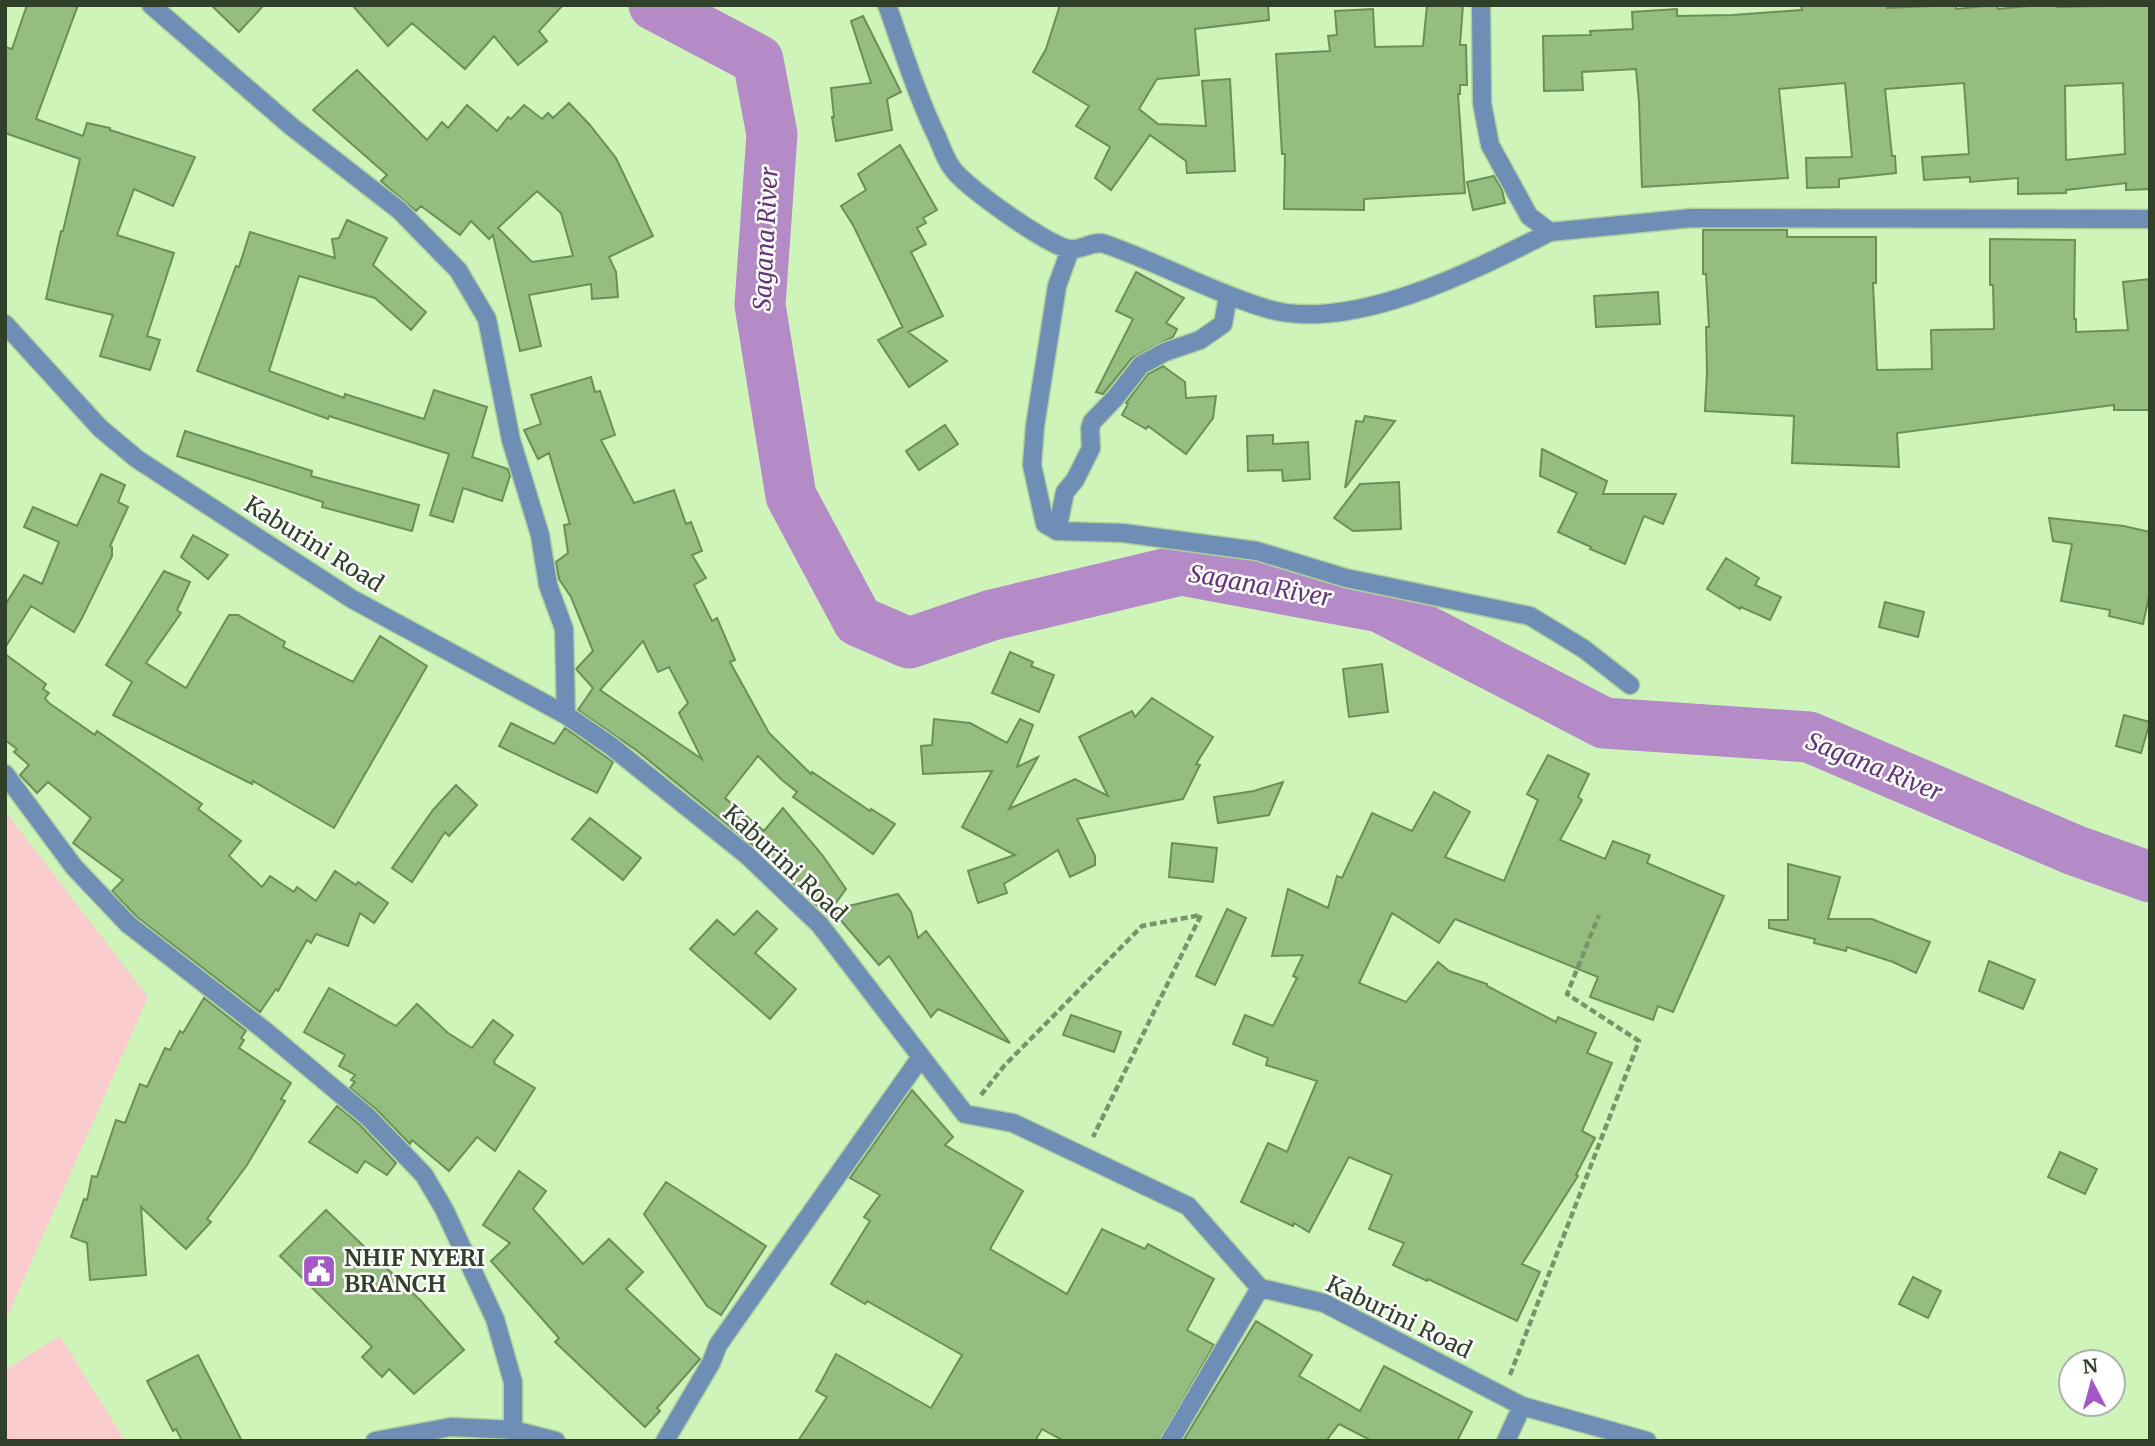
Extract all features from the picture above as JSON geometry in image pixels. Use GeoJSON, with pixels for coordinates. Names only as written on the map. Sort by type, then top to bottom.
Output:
{"type":"FeatureCollection","features":[{"type":"Feature","properties":{"kind":"street"},"geometry":{"type":"LineString","coordinates":[[151,5],[292,127],[399,210],[458,270],[476,299],[487,319],[511,440],[540,535],[548,585],[564,629],[566,715]]}},
{"type":"Feature","properties":{"kind":"street"},"geometry":{"type":"LineString","coordinates":[[887,5],[927,117],[952,169],[981,194],[1040,236],[1070,250],[1101,242],[1228,296],[1271,310],[1306,313],[1348,310],[1443,284],[1550,232],[1692,218],[2150,219]]}},
{"type":"Feature","properties":{"kind":"street"},"geometry":{"type":"LineString","coordinates":[[1481,5],[1482,103],[1490,145],[1529,216],[1550,232]]}},
{"type":"Feature","properties":{"kind":"street"},"geometry":{"type":"LineString","coordinates":[[1070,250],[1055,298],[1037,400],[1032,466],[1045,524],[1057,531],[1123,533],[1257,551],[1346,578],[1530,616],[1584,649],[1630,685]]}},
{"type":"Feature","properties":{"kind":"street"},"geometry":{"type":"LineString","coordinates":[[1057,531],[1065,492],[1075,480],[1091,448],[1092,422],[1141,365],[1165,352],[1200,340],[1223,324],[1228,296]]}},
{"type":"Feature","properties":{"kind":"street","name":"Kaburini Road"},"geometry":{"type":"LineString","coordinates":[[5,324],[100,428],[137,459],[352,599],[566,715],[611,746],[748,856],[820,925],[965,1114]]}},
{"type":"Feature","properties":{"kind":"street"},"geometry":{"type":"LineString","coordinates":[[5,774],[74,867],[128,924],[264,1030],[358,1108],[424,1175],[444,1209],[495,1319],[513,1382],[513,1430]]}},
{"type":"Feature","properties":{"kind":"street"},"geometry":{"type":"LineString","coordinates":[[665,1441],[711,1363],[718,1345],[921,1057]]}},
{"type":"Feature","properties":{"kind":"street"},"geometry":{"type":"LineString","coordinates":[[965,1114],[1013,1123],[1188,1206],[1259,1288],[1170,1441]]}},
{"type":"Feature","properties":{"kind":"street","name":"Kaburini Road"},"geometry":{"type":"LineString","coordinates":[[1259,1288],[1324,1303],[1522,1406],[1647,1441]]}},
{"type":"Feature","properties":{"kind":"street"},"geometry":{"type":"LineString","coordinates":[[1506,1441],[1522,1406]]}},
{"type":"Feature","properties":{"kind":"street"},"geometry":{"type":"LineString","coordinates":[[375,1441],[451,1427],[513,1430],[556,1441]]}},
{"type":"Feature","properties":{"kind":"path"},"geometry":{"type":"LineString","coordinates":[[965,1114],[1004,1066],[1142,926],[1202,915],[1083,1156]]}},
{"type":"Feature","properties":{"kind":"path"},"geometry":{"type":"LineString","coordinates":[[1502,1396],[1639,1041],[1567,994],[1599,915]]}},
{"type":"Feature","properties":{"kind":"shaded area"},"geometry":{"type":"Polygon","coordinates":[[[5,811],[148,997],[5,1322],[5,811]]]}},
{"type":"Feature","properties":{"kind":"shaded area"},"geometry":{"type":"Polygon","coordinates":[[[60,1336],[125,1441],[5,1441],[5,1370],[60,1336]]]}},
{"type":"Feature","properties":{"kind":"building"},"geometry":{"type":"Polygon","coordinates":[[[27,5],[78,5],[36,119],[83,136],[87,123],[110,128],[195,157],[173,206],[134,189],[117,235],[174,253],[147,336],[160,340],[150,370],[100,356],[113,315],[46,299],[80,159],[5,133],[5,47],[12,49],[27,5]]]}},
{"type":"Feature","properties":{"kind":"building"},"geometry":{"type":"Polygon","coordinates":[[[211,5],[264,5],[239,32],[211,5]]]}},
{"type":"Feature","properties":{"kind":"building"},"geometry":{"type":"Polygon","coordinates":[[[352,5],[563,5],[539,31],[547,41],[518,65],[494,36],[465,69],[412,23],[388,46],[352,5]]]}},
{"type":"Feature","properties":{"kind":"building"},"geometry":{"type":"Polygon","coordinates":[[[1060,5],[1268,5],[1269,20],[1195,29],[1199,75],[1157,79],[1139,109],[1158,124],[1206,126],[1202,81],[1230,79],[1235,171],[1187,173],[1186,161],[1150,135],[1111,190],[1095,178],[1110,147],[1076,126],[1089,106],[1033,72],[1046,49],[1060,5]]]}},
{"type":"Feature","properties":{"kind":"building"},"geometry":{"type":"Polygon","coordinates":[[[1427,5],[1463,5],[1460,45],[1466,45],[1467,85],[1460,85],[1458,94],[1465,193],[1364,199],[1364,210],[1284,209],[1285,154],[1282,154],[1276,54],[1330,51],[1328,36],[1337,35],[1335,11],[1373,9],[1375,47],[1423,46],[1427,5]]]}},
{"type":"Feature","properties":{"kind":"building"},"geometry":{"type":"Polygon","coordinates":[[[1801,5],[1887,5],[1887,8],[1956,5],[1956,9],[1997,5],[1998,9],[2039,5],[2150,5],[2150,189],[2126,190],[2126,183],[2066,190],[2066,193],[2018,194],[2018,178],[1970,182],[1970,177],[1924,180],[1922,157],[1969,154],[1964,83],[1885,89],[1896,173],[1839,179],[1839,187],[1807,188],[1806,158],[1852,157],[1845,83],[1779,89],[1788,178],[1642,187],[1636,69],[1582,72],[1583,90],[1544,91],[1543,36],[1591,35],[1590,31],[1633,29],[1632,12],[1677,9],[1677,16],[1802,10],[1801,5]],[[2123,83],[2065,86],[2066,160],[2125,154],[2123,83]]]}},
{"type":"Feature","properties":{"kind":"building"},"geometry":{"type":"Polygon","coordinates":[[[863,16],[901,92],[887,99],[892,130],[836,141],[831,88],[871,83],[851,21],[863,16]]]}},
{"type":"Feature","properties":{"kind":"building"},"geometry":{"type":"Polygon","coordinates":[[[357,70],[427,140],[442,122],[448,128],[467,105],[497,131],[508,117],[511,119],[524,105],[542,119],[548,113],[553,118],[569,103],[616,158],[653,236],[609,257],[616,272],[618,297],[592,299],[591,284],[529,295],[541,346],[520,351],[493,235],[489,239],[471,221],[460,235],[421,206],[416,211],[381,181],[387,175],[313,110],[357,70]],[[537,191],[498,228],[532,262],[573,256],[561,213],[537,191]]]}},
{"type":"Feature","properties":{"kind":"building"},"geometry":{"type":"Polygon","coordinates":[[[900,145],[937,210],[923,218],[926,223],[917,228],[926,244],[911,252],[943,316],[908,332],[947,361],[909,387],[878,340],[903,328],[841,206],[866,190],[858,174],[900,145]]]}},
{"type":"Feature","properties":{"kind":"building"},"geometry":{"type":"Polygon","coordinates":[[[1494,176],[1502,190],[1505,203],[1473,210],[1467,182],[1494,176]]]}},
{"type":"Feature","properties":{"kind":"building"},"geometry":{"type":"Polygon","coordinates":[[[347,220],[387,238],[373,265],[426,312],[411,330],[375,298],[299,276],[269,371],[344,398],[345,394],[424,419],[434,390],[487,407],[472,457],[508,469],[510,476],[502,501],[463,488],[453,522],[430,515],[449,454],[329,416],[328,419],[197,371],[236,266],[239,267],[250,232],[335,258],[332,239],[339,238],[347,220]]]}},
{"type":"Feature","properties":{"kind":"building"},"geometry":{"type":"Polygon","coordinates":[[[1703,230],[1787,230],[1787,237],[1876,237],[1876,283],[1873,283],[1877,370],[1932,369],[1931,330],[1994,329],[1990,239],[2075,240],[2076,332],[2128,330],[2123,282],[2150,279],[2150,410],[2114,410],[2114,405],[1897,433],[1899,467],[1792,463],[1794,416],[1705,411],[1706,327],[1709,327],[1706,274],[1703,274],[1703,230]]]}},
{"type":"Feature","properties":{"kind":"building"},"geometry":{"type":"Polygon","coordinates":[[[1136,272],[1184,298],[1166,323],[1177,329],[1173,337],[1132,358],[1103,394],[1096,392],[1133,319],[1116,311],[1136,272]]]}},
{"type":"Feature","properties":{"kind":"building"},"geometry":{"type":"Polygon","coordinates":[[[1658,292],[1660,324],[1596,327],[1594,296],[1658,292]]]}},
{"type":"Feature","properties":{"kind":"building"},"geometry":{"type":"Polygon","coordinates":[[[1163,366],[1185,382],[1186,398],[1216,396],[1213,418],[1186,454],[1148,426],[1146,429],[1122,415],[1128,404],[1126,403],[1148,374],[1163,366]]]}},
{"type":"Feature","properties":{"kind":"building"},"geometry":{"type":"Polygon","coordinates":[[[591,377],[595,392],[600,391],[615,435],[601,440],[634,503],[674,490],[686,524],[691,522],[702,551],[692,555],[706,578],[694,585],[712,621],[717,618],[735,660],[730,662],[769,733],[811,774],[812,772],[870,811],[871,809],[895,824],[873,854],[793,797],[797,792],[758,756],[725,798],[764,831],[783,808],[823,856],[846,889],[827,915],[755,847],[636,750],[578,710],[593,688],[576,669],[593,651],[571,597],[559,579],[556,562],[568,553],[564,525],[570,524],[549,453],[538,459],[524,430],[541,424],[531,395],[591,377]],[[643,641],[600,690],[702,759],[679,713],[688,703],[669,667],[658,672],[643,641]]]}},
{"type":"Feature","properties":{"kind":"building"},"geometry":{"type":"Polygon","coordinates":[[[1365,416],[1395,421],[1345,488],[1356,421],[1363,422],[1365,416]]]}},
{"type":"Feature","properties":{"kind":"building"},"geometry":{"type":"Polygon","coordinates":[[[945,425],[958,444],[919,470],[906,451],[945,425]]]}},
{"type":"Feature","properties":{"kind":"building"},"geometry":{"type":"Polygon","coordinates":[[[185,431],[312,471],[311,476],[419,505],[412,531],[322,507],[323,502],[177,456],[185,431]]]}},
{"type":"Feature","properties":{"kind":"building"},"geometry":{"type":"Polygon","coordinates":[[[1273,435],[1273,444],[1308,442],[1310,479],[1283,481],[1282,470],[1248,471],[1247,436],[1273,435]]]}},
{"type":"Feature","properties":{"kind":"building"},"geometry":{"type":"Polygon","coordinates":[[[1542,449],[1607,481],[1603,494],[1676,494],[1663,524],[1644,516],[1625,564],[1558,532],[1577,493],[1540,476],[1542,449]]]}},
{"type":"Feature","properties":{"kind":"building"},"geometry":{"type":"Polygon","coordinates":[[[101,474],[125,485],[118,502],[128,507],[110,546],[112,556],[82,618],[74,632],[31,606],[5,648],[5,605],[24,575],[42,584],[59,542],[24,527],[33,507],[77,526],[101,474]]]}},
{"type":"Feature","properties":{"kind":"building"},"geometry":{"type":"Polygon","coordinates":[[[1399,482],[1401,529],[1353,531],[1334,518],[1360,484],[1399,482]]]}},
{"type":"Feature","properties":{"kind":"building"},"geometry":{"type":"Polygon","coordinates":[[[2049,518],[2124,526],[2150,532],[2150,592],[2143,624],[2109,616],[2110,610],[2061,601],[2072,544],[2053,541],[2049,518]]]}},
{"type":"Feature","properties":{"kind":"building"},"geometry":{"type":"Polygon","coordinates":[[[193,535],[228,555],[208,579],[181,557],[193,535]]]}},
{"type":"Feature","properties":{"kind":"building"},"geometry":{"type":"Polygon","coordinates":[[[1726,558],[1759,578],[1755,585],[1781,597],[1770,620],[1741,607],[1740,609],[1707,589],[1726,558]]]}},
{"type":"Feature","properties":{"kind":"building"},"geometry":{"type":"Polygon","coordinates":[[[164,571],[190,582],[177,610],[181,613],[146,663],[186,688],[229,615],[238,615],[285,642],[283,647],[353,682],[380,636],[427,666],[334,828],[253,781],[252,784],[113,715],[132,682],[106,665],[164,571]]]}},
{"type":"Feature","properties":{"kind":"building"},"geometry":{"type":"Polygon","coordinates":[[[1885,602],[1924,612],[1918,637],[1879,627],[1885,602]]]}},
{"type":"Feature","properties":{"kind":"building"},"geometry":{"type":"Polygon","coordinates":[[[1010,652],[1033,662],[1031,666],[1054,675],[1039,712],[992,693],[1010,652]]]}},
{"type":"Feature","properties":{"kind":"building"},"geometry":{"type":"Polygon","coordinates":[[[5,654],[46,684],[43,689],[49,693],[45,698],[49,703],[95,735],[97,731],[202,804],[198,809],[241,841],[229,856],[262,887],[270,876],[294,892],[297,887],[316,901],[335,871],[356,885],[358,882],[388,903],[374,923],[360,913],[348,946],[316,934],[311,943],[307,940],[278,991],[276,989],[260,1012],[137,917],[112,891],[123,880],[73,843],[91,818],[48,782],[37,793],[20,775],[29,765],[14,752],[17,749],[5,740],[5,654]]]}},
{"type":"Feature","properties":{"kind":"building"},"geometry":{"type":"Polygon","coordinates":[[[1382,664],[1388,712],[1349,717],[1343,669],[1382,664]]]}},
{"type":"Feature","properties":{"kind":"building"},"geometry":{"type":"Polygon","coordinates":[[[1152,698],[1213,737],[1196,764],[1200,765],[1183,799],[1077,819],[1095,856],[1095,865],[1070,877],[1058,850],[1004,884],[1007,893],[978,903],[968,871],[1015,855],[962,827],[992,771],[923,774],[921,746],[932,745],[934,719],[970,723],[1007,743],[1020,719],[1033,725],[1017,767],[1038,757],[1009,809],[1075,779],[1108,796],[1079,737],[1132,711],[1135,717],[1152,698]]]}},
{"type":"Feature","properties":{"kind":"building"},"geometry":{"type":"Polygon","coordinates":[[[2124,715],[2150,722],[2141,753],[2116,746],[2124,715]]]}},
{"type":"Feature","properties":{"kind":"building"},"geometry":{"type":"Polygon","coordinates":[[[511,723],[554,744],[565,728],[613,762],[597,793],[499,746],[511,723]]]}},
{"type":"Feature","properties":{"kind":"building"},"geometry":{"type":"Polygon","coordinates":[[[1548,755],[1589,774],[1578,797],[1582,800],[1560,840],[1605,859],[1613,841],[1650,855],[1647,863],[1724,896],[1673,1012],[1658,1006],[1653,1020],[1590,997],[1598,977],[1455,919],[1439,943],[1392,913],[1359,983],[1406,1002],[1438,962],[1449,971],[1487,984],[1556,1022],[1558,1017],[1596,1033],[1587,1053],[1612,1063],[1582,1131],[1595,1138],[1576,1175],[1578,1176],[1522,1264],[1540,1272],[1517,1321],[1393,1265],[1404,1243],[1369,1229],[1392,1175],[1349,1157],[1309,1232],[1294,1223],[1293,1226],[1241,1202],[1268,1143],[1287,1152],[1317,1081],[1266,1065],[1268,1058],[1233,1044],[1245,1015],[1273,1026],[1297,978],[1293,976],[1303,955],[1272,956],[1288,889],[1328,908],[1337,876],[1342,878],[1372,813],[1412,831],[1434,792],[1470,812],[1445,857],[1504,881],[1538,800],[1527,794],[1548,755]]]}},
{"type":"Feature","properties":{"kind":"building"},"geometry":{"type":"Polygon","coordinates":[[[1283,782],[1269,815],[1218,823],[1214,797],[1254,791],[1283,782]]]}},
{"type":"Feature","properties":{"kind":"building"},"geometry":{"type":"Polygon","coordinates":[[[456,785],[477,805],[449,836],[445,832],[412,882],[392,868],[433,810],[456,785]]]}},
{"type":"Feature","properties":{"kind":"building"},"geometry":{"type":"Polygon","coordinates":[[[590,818],[641,858],[623,880],[572,839],[590,818]]]}},
{"type":"Feature","properties":{"kind":"building"},"geometry":{"type":"Polygon","coordinates":[[[1172,843],[1217,848],[1213,882],[1169,877],[1172,843]]]}},
{"type":"Feature","properties":{"kind":"building"},"geometry":{"type":"Polygon","coordinates":[[[1788,864],[1840,877],[1828,919],[1872,919],[1930,942],[1916,973],[1893,962],[1847,947],[1846,951],[1814,943],[1815,939],[1769,928],[1769,920],[1788,920],[1788,864]]]}},
{"type":"Feature","properties":{"kind":"building"},"geometry":{"type":"Polygon","coordinates":[[[898,894],[911,912],[918,938],[926,931],[1010,1043],[938,1009],[931,1017],[889,956],[879,965],[832,910],[898,894]]]}},
{"type":"Feature","properties":{"kind":"building"},"geometry":{"type":"Polygon","coordinates":[[[1227,909],[1246,918],[1215,985],[1196,976],[1227,909]]]}},
{"type":"Feature","properties":{"kind":"building"},"geometry":{"type":"Polygon","coordinates":[[[757,911],[777,929],[755,953],[796,989],[770,1019],[690,949],[717,920],[734,935],[757,911]]]}},
{"type":"Feature","properties":{"kind":"building"},"geometry":{"type":"Polygon","coordinates":[[[1989,961],[2035,980],[2023,1009],[1979,991],[1989,961]]]}},
{"type":"Feature","properties":{"kind":"building"},"geometry":{"type":"Polygon","coordinates":[[[329,988],[396,1026],[417,1004],[448,1033],[472,1048],[493,1020],[513,1035],[494,1061],[495,1064],[535,1088],[495,1151],[477,1137],[449,1171],[412,1140],[410,1144],[376,1109],[350,1088],[355,1082],[351,1080],[355,1075],[339,1066],[345,1055],[304,1032],[329,988]]]}},
{"type":"Feature","properties":{"kind":"building"},"geometry":{"type":"Polygon","coordinates":[[[204,998],[246,1031],[239,1048],[291,1083],[281,1099],[285,1101],[247,1165],[207,1219],[211,1222],[186,1249],[141,1207],[146,1275],[90,1280],[87,1243],[71,1237],[84,1199],[87,1200],[92,1176],[97,1177],[116,1120],[125,1123],[140,1084],[147,1087],[165,1048],[170,1050],[204,998]]]}},
{"type":"Feature","properties":{"kind":"building"},"geometry":{"type":"Polygon","coordinates":[[[1071,1015],[1121,1032],[1114,1052],[1063,1035],[1071,1015]]]}},
{"type":"Feature","properties":{"kind":"building"},"geometry":{"type":"Polygon","coordinates":[[[912,1090],[953,1137],[945,1145],[1023,1191],[990,1249],[1067,1294],[1102,1229],[1145,1249],[1148,1244],[1214,1279],[1187,1330],[1214,1345],[1159,1441],[1064,1441],[1042,1429],[1035,1441],[798,1441],[827,1397],[816,1391],[836,1354],[931,1408],[962,1355],[867,1301],[865,1304],[831,1284],[870,1221],[864,1217],[880,1195],[850,1178],[912,1090]]]}},
{"type":"Feature","properties":{"kind":"building"},"geometry":{"type":"Polygon","coordinates":[[[337,1106],[360,1125],[396,1163],[387,1175],[365,1161],[357,1173],[309,1142],[337,1106]]]}},
{"type":"Feature","properties":{"kind":"building"},"geometry":{"type":"Polygon","coordinates":[[[2060,1152],[2097,1169],[2085,1194],[2048,1177],[2060,1152]]]}},
{"type":"Feature","properties":{"kind":"building"},"geometry":{"type":"Polygon","coordinates":[[[519,1171],[546,1191],[533,1209],[583,1264],[609,1239],[643,1272],[626,1289],[700,1359],[657,1408],[660,1411],[645,1427],[555,1342],[559,1338],[491,1261],[510,1243],[483,1225],[519,1171]]]}},
{"type":"Feature","properties":{"kind":"building"},"geometry":{"type":"Polygon","coordinates":[[[666,1182],[766,1246],[721,1315],[707,1306],[644,1214],[666,1182]]]}},
{"type":"Feature","properties":{"kind":"building"},"geometry":{"type":"Polygon","coordinates":[[[326,1210],[421,1301],[464,1350],[414,1394],[389,1369],[382,1377],[362,1357],[372,1347],[280,1256],[326,1210]]]}},
{"type":"Feature","properties":{"kind":"building"},"geometry":{"type":"Polygon","coordinates":[[[1913,1277],[1941,1291],[1928,1318],[1899,1304],[1913,1277]]]}},
{"type":"Feature","properties":{"kind":"building"},"geometry":{"type":"Polygon","coordinates":[[[1256,1321],[1312,1355],[1299,1376],[1360,1411],[1384,1366],[1472,1412],[1457,1441],[1372,1441],[1339,1424],[1326,1441],[1183,1441],[1256,1321]]]}},
{"type":"Feature","properties":{"kind":"building"},"geometry":{"type":"Polygon","coordinates":[[[198,1355],[242,1441],[182,1441],[176,1429],[173,1431],[147,1381],[198,1355]]]}},
{"type":"Feature","properties":{"kind":"waterway","name":"Sagana River"},"geometry":{"type":"LineString","coordinates":[[654,5],[758,60],[772,134],[760,305],[791,496],[858,621],[909,643],[992,615],[1181,570],[1380,607],[1604,723],[1809,737],[2074,850],[2150,877]]}},
{"type":"Feature","properties":{"kind":"place","name":"NHIF NYERI BRANCH"},"geometry":{"type":"Point","coordinates":[319,1271]}}]}
